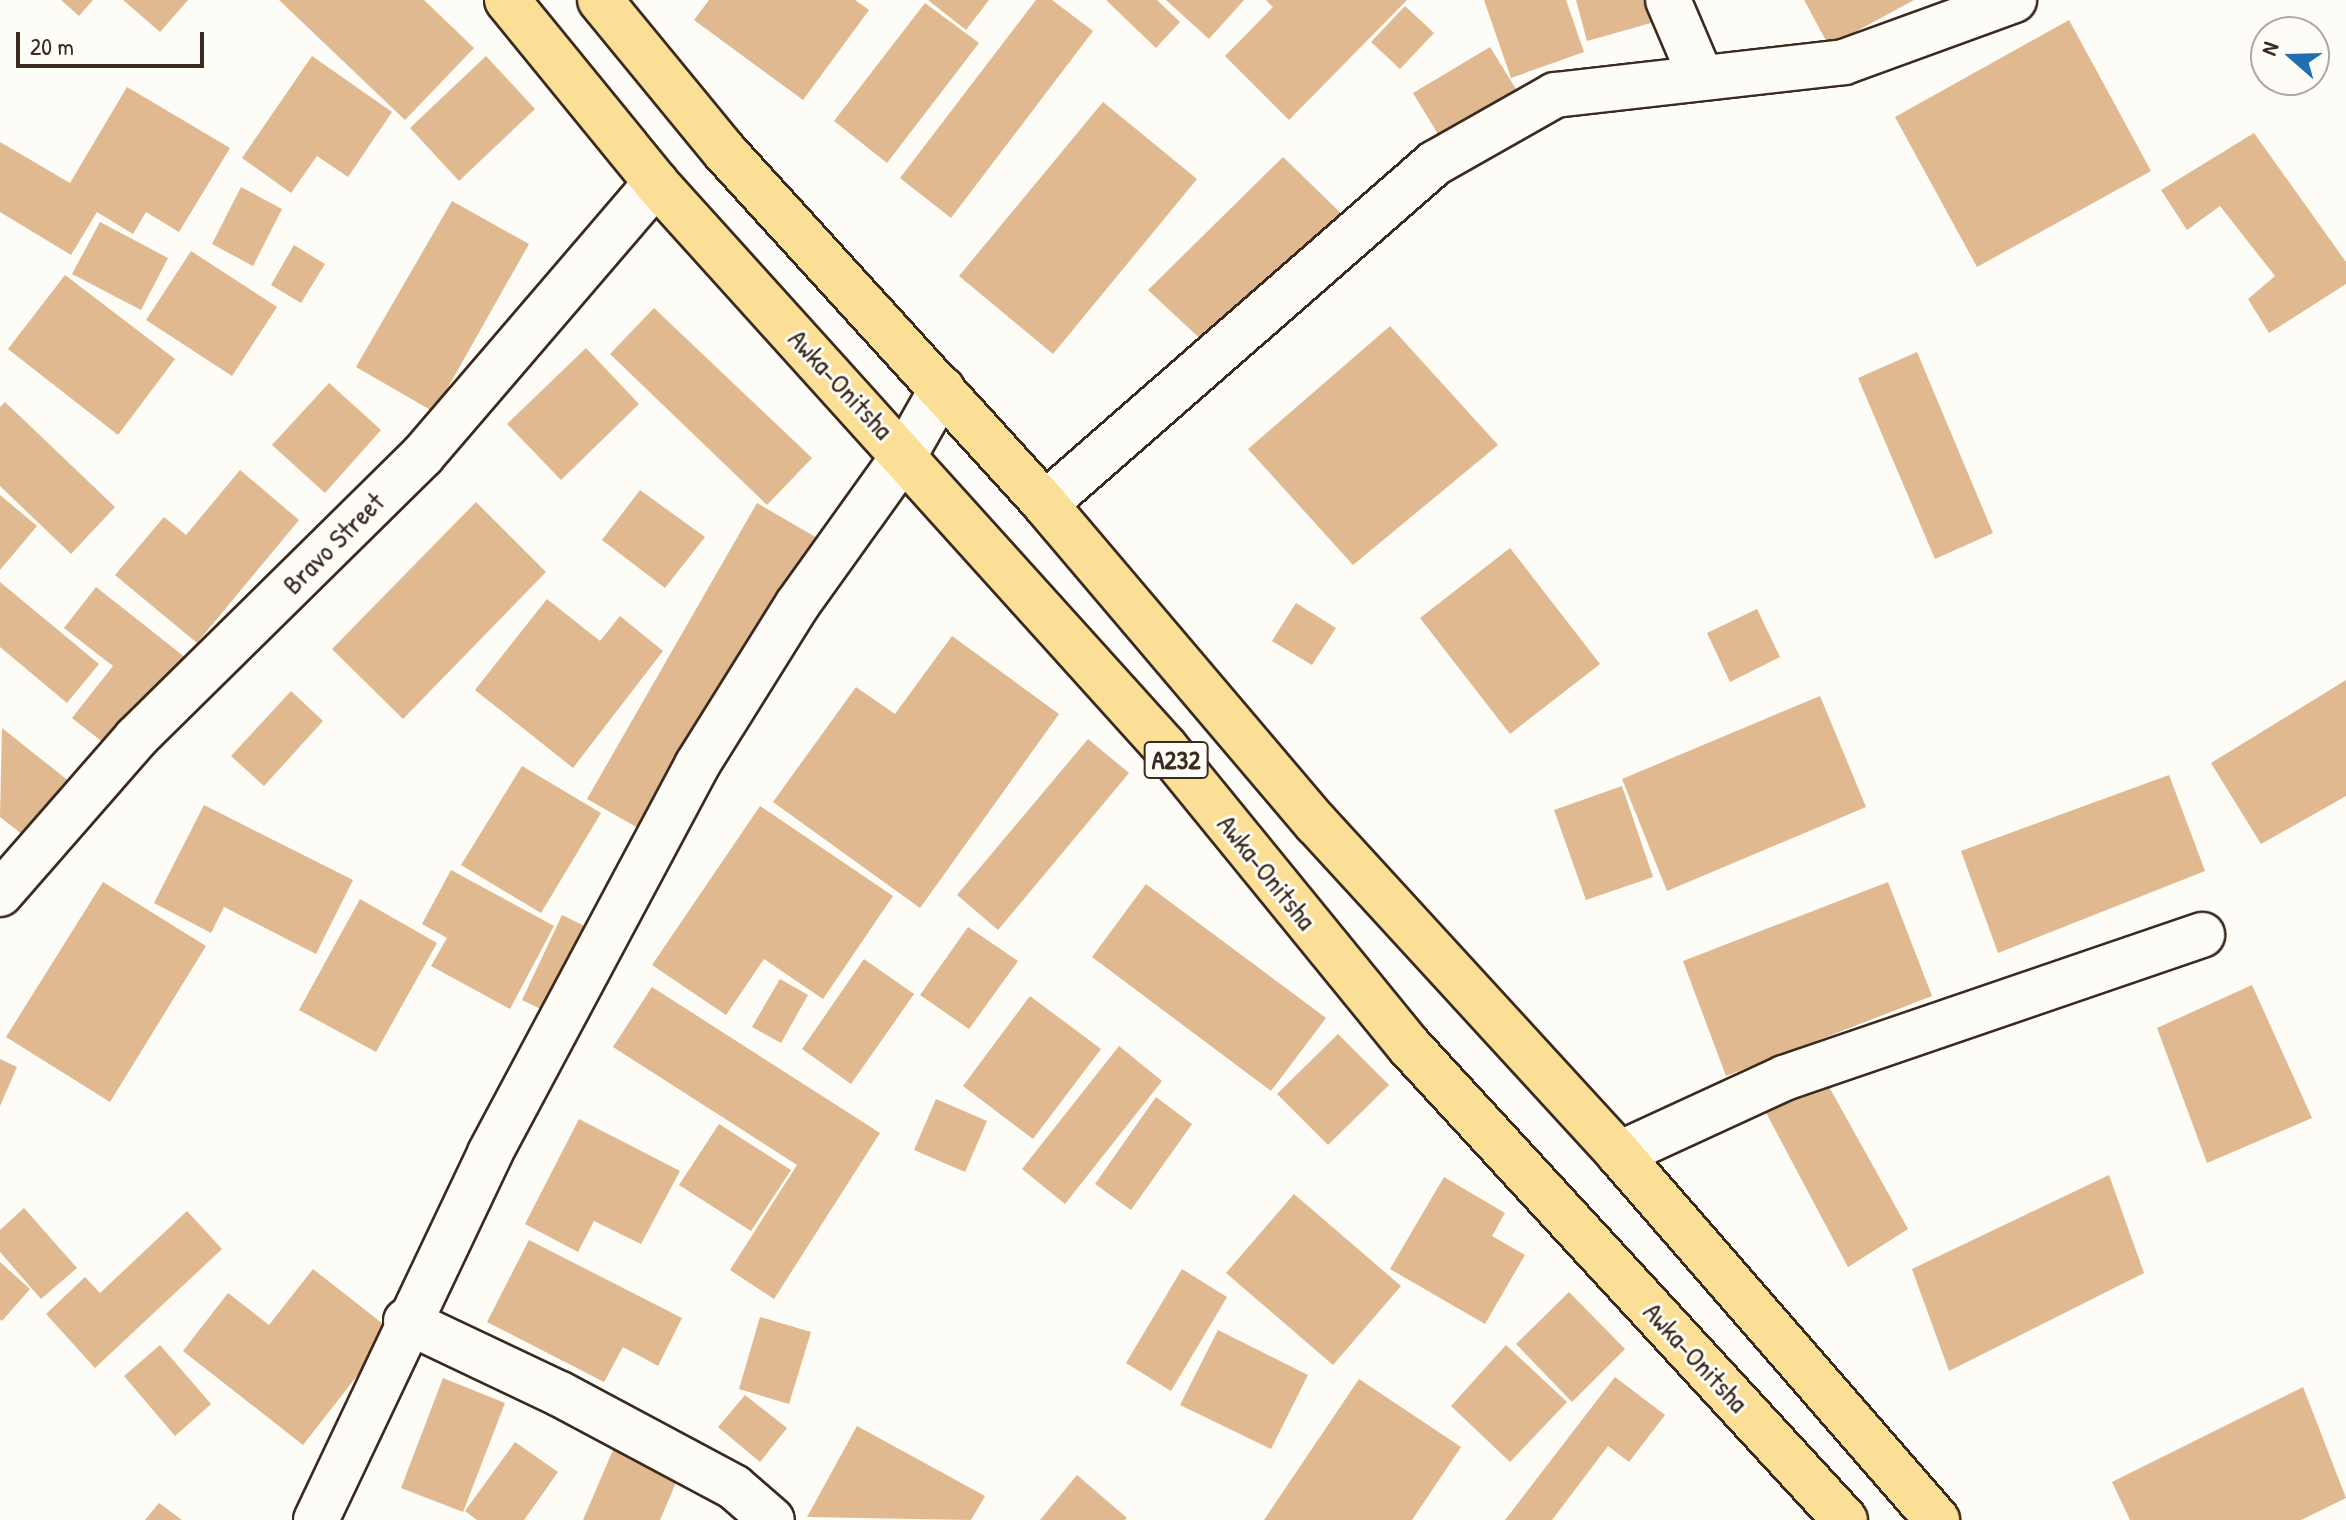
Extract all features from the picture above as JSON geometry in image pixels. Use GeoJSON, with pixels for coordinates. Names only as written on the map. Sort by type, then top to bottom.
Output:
{"type":"FeatureCollection","features":[{"type":"Feature","properties":{"kind":"main road","name":"Awka-Onitsha"},"geometry":{"type":"LineString","coordinates":[[507,0],[656,183],[905,454],[1165,747],[1409,1046],[1845,1520]]}},
{"type":"Feature","properties":{"kind":"main road","name":"A232"},"geometry":{"type":"LineString","coordinates":[[600,0],[724,151],[1045,504],[1316,823],[1619,1154],[1937,1520]]}},
{"type":"Feature","properties":{"kind":"street"},"geometry":{"type":"LineString","coordinates":[[1668,0],[1700,75]]}},
{"type":"Feature","properties":{"kind":"street"},"geometry":{"type":"LineString","coordinates":[[1045,504],[1435,163],[1555,95],[1700,75],[1844,62],[2014,0]]}},
{"type":"Feature","properties":{"kind":"street","name":"Bravo Street"},"geometry":{"type":"LineString","coordinates":[[0,894],[136,738],[422,456],[656,183]]}},
{"type":"Feature","properties":{"kind":"street"},"geometry":{"type":"LineString","coordinates":[[316,1520],[406,1321],[553,1029],[697,765],[797,605],[905,454],[942,389]]}},
{"type":"Feature","properties":{"kind":"street"},"geometry":{"type":"LineString","coordinates":[[1619,1154],[1784,1078],[2202,935]]}},
{"type":"Feature","properties":{"kind":"street"},"geometry":{"type":"LineString","coordinates":[[406,1321],[560,1394],[734,1487],[772,1520]]}},
{"type":"Feature","properties":{"kind":"building"},"geometry":{"type":"Polygon","coordinates":[[[61,0],[93,0],[79,16],[61,0]]]}},
{"type":"Feature","properties":{"kind":"building"},"geometry":{"type":"Polygon","coordinates":[[[123,0],[188,0],[160,32],[123,0]]]}},
{"type":"Feature","properties":{"kind":"building"},"geometry":{"type":"Polygon","coordinates":[[[279,0],[424,0],[474,48],[405,120],[279,0]]]}},
{"type":"Feature","properties":{"kind":"building"},"geometry":{"type":"Polygon","coordinates":[[[709,0],[855,0],[869,10],[803,100],[694,20],[709,0]]]}},
{"type":"Feature","properties":{"kind":"building"},"geometry":{"type":"Polygon","coordinates":[[[928,0],[989,0],[966,30],[928,0]]]}},
{"type":"Feature","properties":{"kind":"building"},"geometry":{"type":"Polygon","coordinates":[[[1036,0],[1052,0],[1093,31],[951,218],[900,178],[1036,0]]]}},
{"type":"Feature","properties":{"kind":"building"},"geometry":{"type":"Polygon","coordinates":[[[1106,0],[1157,0],[1180,22],[1156,48],[1106,0]]]}},
{"type":"Feature","properties":{"kind":"building"},"geometry":{"type":"Polygon","coordinates":[[[1166,0],[1244,0],[1209,39],[1166,0]]]}},
{"type":"Feature","properties":{"kind":"building"},"geometry":{"type":"Polygon","coordinates":[[[1266,0],[1407,0],[1289,120],[1225,56],[1273,7],[1266,0]]]}},
{"type":"Feature","properties":{"kind":"building"},"geometry":{"type":"Polygon","coordinates":[[[1484,0],[1566,0],[1584,52],[1511,78],[1484,0]]]}},
{"type":"Feature","properties":{"kind":"building"},"geometry":{"type":"Polygon","coordinates":[[[1576,0],[1645,0],[1651,23],[1587,41],[1576,0]]]}},
{"type":"Feature","properties":{"kind":"building"},"geometry":{"type":"Polygon","coordinates":[[[1804,0],[1914,0],[1829,46],[1804,0]]]}},
{"type":"Feature","properties":{"kind":"building"},"geometry":{"type":"Polygon","coordinates":[[[925,3],[979,43],[887,163],[834,121],[925,3]]]}},
{"type":"Feature","properties":{"kind":"building"},"geometry":{"type":"Polygon","coordinates":[[[1405,6],[1434,33],[1400,69],[1371,42],[1405,6]]]}},
{"type":"Feature","properties":{"kind":"building"},"geometry":{"type":"Polygon","coordinates":[[[2069,20],[2151,171],[1977,267],[1895,117],[2069,20]]]}},
{"type":"Feature","properties":{"kind":"building"},"geometry":{"type":"Polygon","coordinates":[[[1490,47],[1524,102],[1447,149],[1413,93],[1490,47]]]}},
{"type":"Feature","properties":{"kind":"building"},"geometry":{"type":"Polygon","coordinates":[[[312,56],[392,112],[348,177],[317,156],[291,193],[242,158],[312,56]]]}},
{"type":"Feature","properties":{"kind":"building"},"geometry":{"type":"Polygon","coordinates":[[[486,56],[535,109],[459,181],[410,128],[486,56]]]}},
{"type":"Feature","properties":{"kind":"building"},"geometry":{"type":"Polygon","coordinates":[[[127,87],[230,148],[179,232],[146,212],[133,234],[97,212],[71,255],[0,212],[0,142],[70,183],[127,87]]]}},
{"type":"Feature","properties":{"kind":"building"},"geometry":{"type":"Polygon","coordinates":[[[1103,102],[1197,179],[1053,354],[959,276],[1103,102]]]}},
{"type":"Feature","properties":{"kind":"building"},"geometry":{"type":"Polygon","coordinates":[[[2254,133],[2346,262],[2346,284],[2269,333],[2248,299],[2275,276],[2220,206],[2187,230],[2161,190],[2254,133]]]}},
{"type":"Feature","properties":{"kind":"building"},"geometry":{"type":"Polygon","coordinates":[[[1283,157],[1348,220],[1210,348],[1148,290],[1283,157]]]}},
{"type":"Feature","properties":{"kind":"building"},"geometry":{"type":"Polygon","coordinates":[[[241,187],[282,209],[253,266],[212,244],[241,187]]]}},
{"type":"Feature","properties":{"kind":"building"},"geometry":{"type":"Polygon","coordinates":[[[452,201],[529,244],[434,412],[356,367],[452,201]]]}},
{"type":"Feature","properties":{"kind":"building"},"geometry":{"type":"Polygon","coordinates":[[[100,222],[168,258],[141,310],[72,274],[100,222]]]}},
{"type":"Feature","properties":{"kind":"building"},"geometry":{"type":"Polygon","coordinates":[[[294,245],[325,264],[301,303],[271,285],[294,245]]]}},
{"type":"Feature","properties":{"kind":"building"},"geometry":{"type":"Polygon","coordinates":[[[191,251],[277,307],[232,376],[146,320],[191,251]]]}},
{"type":"Feature","properties":{"kind":"building"},"geometry":{"type":"Polygon","coordinates":[[[65,275],[175,359],[118,435],[8,349],[65,275]]]}},
{"type":"Feature","properties":{"kind":"building"},"geometry":{"type":"Polygon","coordinates":[[[654,308],[812,458],[767,505],[610,354],[654,308]]]}},
{"type":"Feature","properties":{"kind":"building"},"geometry":{"type":"Polygon","coordinates":[[[1390,326],[1498,445],[1353,565],[1248,449],[1390,326]]]}},
{"type":"Feature","properties":{"kind":"building"},"geometry":{"type":"Polygon","coordinates":[[[586,348],[639,404],[561,480],[507,424],[586,348]]]}},
{"type":"Feature","properties":{"kind":"building"},"geometry":{"type":"Polygon","coordinates":[[[1917,352],[1993,533],[1935,559],[1858,378],[1917,352]]]}},
{"type":"Feature","properties":{"kind":"building"},"geometry":{"type":"Polygon","coordinates":[[[329,383],[381,430],[325,493],[272,445],[329,383]]]}},
{"type":"Feature","properties":{"kind":"building"},"geometry":{"type":"Polygon","coordinates":[[[5,402],[115,507],[71,554],[0,486],[0,407],[5,402]]]}},
{"type":"Feature","properties":{"kind":"building"},"geometry":{"type":"Polygon","coordinates":[[[240,470],[299,520],[197,643],[115,575],[164,517],[186,535],[240,470]]]}},
{"type":"Feature","properties":{"kind":"building"},"geometry":{"type":"Polygon","coordinates":[[[640,490],[705,537],[665,588],[602,540],[640,490]]]}},
{"type":"Feature","properties":{"kind":"building"},"geometry":{"type":"Polygon","coordinates":[[[0,495],[37,526],[0,570],[0,495]]]}},
{"type":"Feature","properties":{"kind":"building"},"geometry":{"type":"Polygon","coordinates":[[[476,502],[546,572],[403,719],[332,649],[476,502]]]}},
{"type":"Feature","properties":{"kind":"building"},"geometry":{"type":"Polygon","coordinates":[[[757,503],[824,542],[654,837],[587,799],[757,503]]]}},
{"type":"Feature","properties":{"kind":"building"},"geometry":{"type":"Polygon","coordinates":[[[1510,548],[1600,664],[1510,734],[1420,618],[1510,548]]]}},
{"type":"Feature","properties":{"kind":"building"},"geometry":{"type":"Polygon","coordinates":[[[0,582],[99,664],[67,703],[0,647],[0,582]]]}},
{"type":"Feature","properties":{"kind":"building"},"geometry":{"type":"Polygon","coordinates":[[[96,587],[186,658],[114,751],[72,718],[113,666],[64,628],[96,587]]]}},
{"type":"Feature","properties":{"kind":"building"},"geometry":{"type":"Polygon","coordinates":[[[547,599],[600,641],[620,616],[663,651],[573,768],[475,690],[547,599]]]}},
{"type":"Feature","properties":{"kind":"building"},"geometry":{"type":"Polygon","coordinates":[[[1296,603],[1336,628],[1312,665],[1272,641],[1296,603]]]}},
{"type":"Feature","properties":{"kind":"building"},"geometry":{"type":"Polygon","coordinates":[[[1757,609],[1780,657],[1730,682],[1707,633],[1757,609]]]}},
{"type":"Feature","properties":{"kind":"building"},"geometry":{"type":"Polygon","coordinates":[[[952,636],[1059,714],[920,908],[773,802],[856,687],[895,714],[952,636]]]}},
{"type":"Feature","properties":{"kind":"building"},"geometry":{"type":"Polygon","coordinates":[[[2346,680],[2346,796],[2261,844],[2211,763],[2346,680]]]}},
{"type":"Feature","properties":{"kind":"building"},"geometry":{"type":"Polygon","coordinates":[[[291,691],[323,721],[264,786],[231,756],[291,691]]]}},
{"type":"Feature","properties":{"kind":"building"},"geometry":{"type":"Polygon","coordinates":[[[1820,696],[1866,807],[1667,891],[1622,779],[1820,696]]]}},
{"type":"Feature","properties":{"kind":"building"},"geometry":{"type":"Polygon","coordinates":[[[2,728],[75,786],[32,842],[0,817],[2,728]]]}},
{"type":"Feature","properties":{"kind":"building"},"geometry":{"type":"Polygon","coordinates":[[[1088,739],[1129,773],[998,930],[957,895],[1088,739]]]}},
{"type":"Feature","properties":{"kind":"building"},"geometry":{"type":"Polygon","coordinates":[[[522,766],[601,813],[541,913],[461,865],[522,766]]]}},
{"type":"Feature","properties":{"kind":"building"},"geometry":{"type":"Polygon","coordinates":[[[2169,775],[2205,871],[1998,953],[1961,851],[2169,775]]]}},
{"type":"Feature","properties":{"kind":"building"},"geometry":{"type":"Polygon","coordinates":[[[1622,786],[1653,877],[1586,900],[1554,810],[1622,786]]]}},
{"type":"Feature","properties":{"kind":"building"},"geometry":{"type":"Polygon","coordinates":[[[204,805],[353,880],[316,954],[224,907],[211,933],[154,903],[204,805]]]}},
{"type":"Feature","properties":{"kind":"building"},"geometry":{"type":"Polygon","coordinates":[[[760,806],[893,896],[823,999],[764,959],[726,1015],[652,965],[760,806]]]}},
{"type":"Feature","properties":{"kind":"building"},"geometry":{"type":"Polygon","coordinates":[[[451,870],[554,926],[510,1009],[431,966],[447,938],[422,924],[451,870]]]}},
{"type":"Feature","properties":{"kind":"building"},"geometry":{"type":"Polygon","coordinates":[[[103,882],[206,946],[110,1102],[6,1037],[103,882]]]}},
{"type":"Feature","properties":{"kind":"building"},"geometry":{"type":"Polygon","coordinates":[[[1888,882],[1932,996],[1726,1076],[1683,961],[1888,882]]]}},
{"type":"Feature","properties":{"kind":"building"},"geometry":{"type":"Polygon","coordinates":[[[1146,884],[1326,1018],[1271,1091],[1092,957],[1146,884]]]}},
{"type":"Feature","properties":{"kind":"building"},"geometry":{"type":"Polygon","coordinates":[[[360,899],[437,943],[376,1052],[299,1010],[360,899]]]}},
{"type":"Feature","properties":{"kind":"building"},"geometry":{"type":"Polygon","coordinates":[[[562,915],[595,931],[555,1016],[522,1000],[562,915]]]}},
{"type":"Feature","properties":{"kind":"building"},"geometry":{"type":"Polygon","coordinates":[[[968,927],[1018,961],[969,1029],[920,995],[968,927]]]}},
{"type":"Feature","properties":{"kind":"building"},"geometry":{"type":"Polygon","coordinates":[[[864,959],[914,994],[851,1084],[802,1049],[864,959]]]}},
{"type":"Feature","properties":{"kind":"building"},"geometry":{"type":"Polygon","coordinates":[[[780,979],[808,995],[781,1043],[752,1027],[780,979]]]}},
{"type":"Feature","properties":{"kind":"building"},"geometry":{"type":"Polygon","coordinates":[[[2252,985],[2312,1118],[2207,1163],[2157,1028],[2252,985]]]}},
{"type":"Feature","properties":{"kind":"building"},"geometry":{"type":"Polygon","coordinates":[[[652,987],[880,1133],[774,1299],[730,1270],[797,1165],[613,1047],[652,987]]]}},
{"type":"Feature","properties":{"kind":"building"},"geometry":{"type":"Polygon","coordinates":[[[1030,996],[1101,1049],[1033,1139],[963,1086],[1030,996]]]}},
{"type":"Feature","properties":{"kind":"building"},"geometry":{"type":"Polygon","coordinates":[[[1338,1034],[1389,1085],[1328,1145],[1277,1094],[1338,1034]]]}},
{"type":"Feature","properties":{"kind":"building"},"geometry":{"type":"Polygon","coordinates":[[[1119,1046],[1162,1081],[1065,1204],[1022,1169],[1119,1046]]]}},
{"type":"Feature","properties":{"kind":"building"},"geometry":{"type":"Polygon","coordinates":[[[0,1059],[17,1067],[0,1106],[0,1059]]]}},
{"type":"Feature","properties":{"kind":"building"},"geometry":{"type":"Polygon","coordinates":[[[1823,1076],[1908,1229],[1848,1267],[1762,1105],[1823,1076]]]}},
{"type":"Feature","properties":{"kind":"building"},"geometry":{"type":"Polygon","coordinates":[[[1156,1097],[1192,1124],[1131,1210],[1095,1184],[1156,1097]]]}},
{"type":"Feature","properties":{"kind":"building"},"geometry":{"type":"Polygon","coordinates":[[[936,1099],[987,1121],[965,1172],[914,1150],[936,1099]]]}},
{"type":"Feature","properties":{"kind":"building"},"geometry":{"type":"Polygon","coordinates":[[[579,1119],[680,1171],[641,1244],[594,1221],[578,1252],[525,1224],[579,1119]]]}},
{"type":"Feature","properties":{"kind":"building"},"geometry":{"type":"Polygon","coordinates":[[[719,1124],[791,1170],[751,1231],[679,1185],[719,1124]]]}},
{"type":"Feature","properties":{"kind":"building"},"geometry":{"type":"Polygon","coordinates":[[[2109,1175],[2144,1273],[1949,1371],[1912,1269],[2109,1175]]]}},
{"type":"Feature","properties":{"kind":"building"},"geometry":{"type":"Polygon","coordinates":[[[1444,1177],[1505,1213],[1492,1236],[1525,1255],[1485,1324],[1390,1269],[1444,1177]]]}},
{"type":"Feature","properties":{"kind":"building"},"geometry":{"type":"Polygon","coordinates":[[[1294,1194],[1401,1286],[1333,1365],[1226,1273],[1294,1194]]]}},
{"type":"Feature","properties":{"kind":"building"},"geometry":{"type":"Polygon","coordinates":[[[24,1208],[77,1268],[41,1299],[0,1252],[0,1230],[24,1208]]]}},
{"type":"Feature","properties":{"kind":"building"},"geometry":{"type":"Polygon","coordinates":[[[187,1211],[222,1249],[95,1368],[46,1314],[85,1277],[100,1293],[187,1211]]]}},
{"type":"Feature","properties":{"kind":"building"},"geometry":{"type":"Polygon","coordinates":[[[529,1240],[682,1318],[658,1366],[623,1347],[604,1382],[487,1322],[529,1240]]]}},
{"type":"Feature","properties":{"kind":"building"},"geometry":{"type":"Polygon","coordinates":[[[0,1262],[30,1289],[2,1321],[0,1319],[0,1262]]]}},
{"type":"Feature","properties":{"kind":"building"},"geometry":{"type":"Polygon","coordinates":[[[313,1269],[392,1331],[303,1445],[183,1351],[228,1293],[269,1325],[313,1269]]]}},
{"type":"Feature","properties":{"kind":"building"},"geometry":{"type":"Polygon","coordinates":[[[1182,1269],[1227,1297],[1171,1391],[1126,1363],[1182,1269]]]}},
{"type":"Feature","properties":{"kind":"building"},"geometry":{"type":"Polygon","coordinates":[[[1569,1292],[1625,1349],[1572,1402],[1516,1344],[1569,1292]]]}},
{"type":"Feature","properties":{"kind":"building"},"geometry":{"type":"Polygon","coordinates":[[[760,1317],[811,1332],[789,1404],[739,1389],[760,1317]]]}},
{"type":"Feature","properties":{"kind":"building"},"geometry":{"type":"Polygon","coordinates":[[[1218,1330],[1308,1375],[1271,1449],[1180,1405],[1218,1330]]]}},
{"type":"Feature","properties":{"kind":"building"},"geometry":{"type":"Polygon","coordinates":[[[160,1345],[211,1404],[175,1436],[124,1376],[160,1345]]]}},
{"type":"Feature","properties":{"kind":"building"},"geometry":{"type":"Polygon","coordinates":[[[1506,1345],[1567,1402],[1510,1462],[1451,1406],[1506,1345]]]}},
{"type":"Feature","properties":{"kind":"building"},"geometry":{"type":"Polygon","coordinates":[[[1615,1377],[1665,1415],[1629,1462],[1608,1446],[1552,1520],[1505,1520],[1615,1377]]]}},
{"type":"Feature","properties":{"kind":"building"},"geometry":{"type":"Polygon","coordinates":[[[443,1378],[505,1403],[463,1512],[401,1488],[443,1378]]]}},
{"type":"Feature","properties":{"kind":"building"},"geometry":{"type":"Polygon","coordinates":[[[1359,1379],[1461,1447],[1412,1520],[1264,1520],[1359,1379]]]}},
{"type":"Feature","properties":{"kind":"building"},"geometry":{"type":"Polygon","coordinates":[[[2303,1387],[2346,1498],[2301,1520],[2130,1520],[2112,1482],[2303,1387]]]}},
{"type":"Feature","properties":{"kind":"building"},"geometry":{"type":"Polygon","coordinates":[[[745,1395],[787,1428],[760,1462],[718,1427],[745,1395]]]}},
{"type":"Feature","properties":{"kind":"building"},"geometry":{"type":"Polygon","coordinates":[[[857,1426],[985,1496],[971,1520],[807,1517],[857,1426]]]}},
{"type":"Feature","properties":{"kind":"building"},"geometry":{"type":"Polygon","coordinates":[[[515,1442],[558,1472],[524,1520],[477,1520],[465,1511],[515,1442]]]}},
{"type":"Feature","properties":{"kind":"building"},"geometry":{"type":"Polygon","coordinates":[[[613,1450],[678,1478],[660,1520],[583,1520],[613,1450]]]}},
{"type":"Feature","properties":{"kind":"building"},"geometry":{"type":"Polygon","coordinates":[[[1077,1475],[1127,1518],[1040,1520],[1077,1475]]]}},
{"type":"Feature","properties":{"kind":"building"},"geometry":{"type":"Polygon","coordinates":[[[159,1503],[182,1520],[145,1520],[159,1503]]]}}]}
